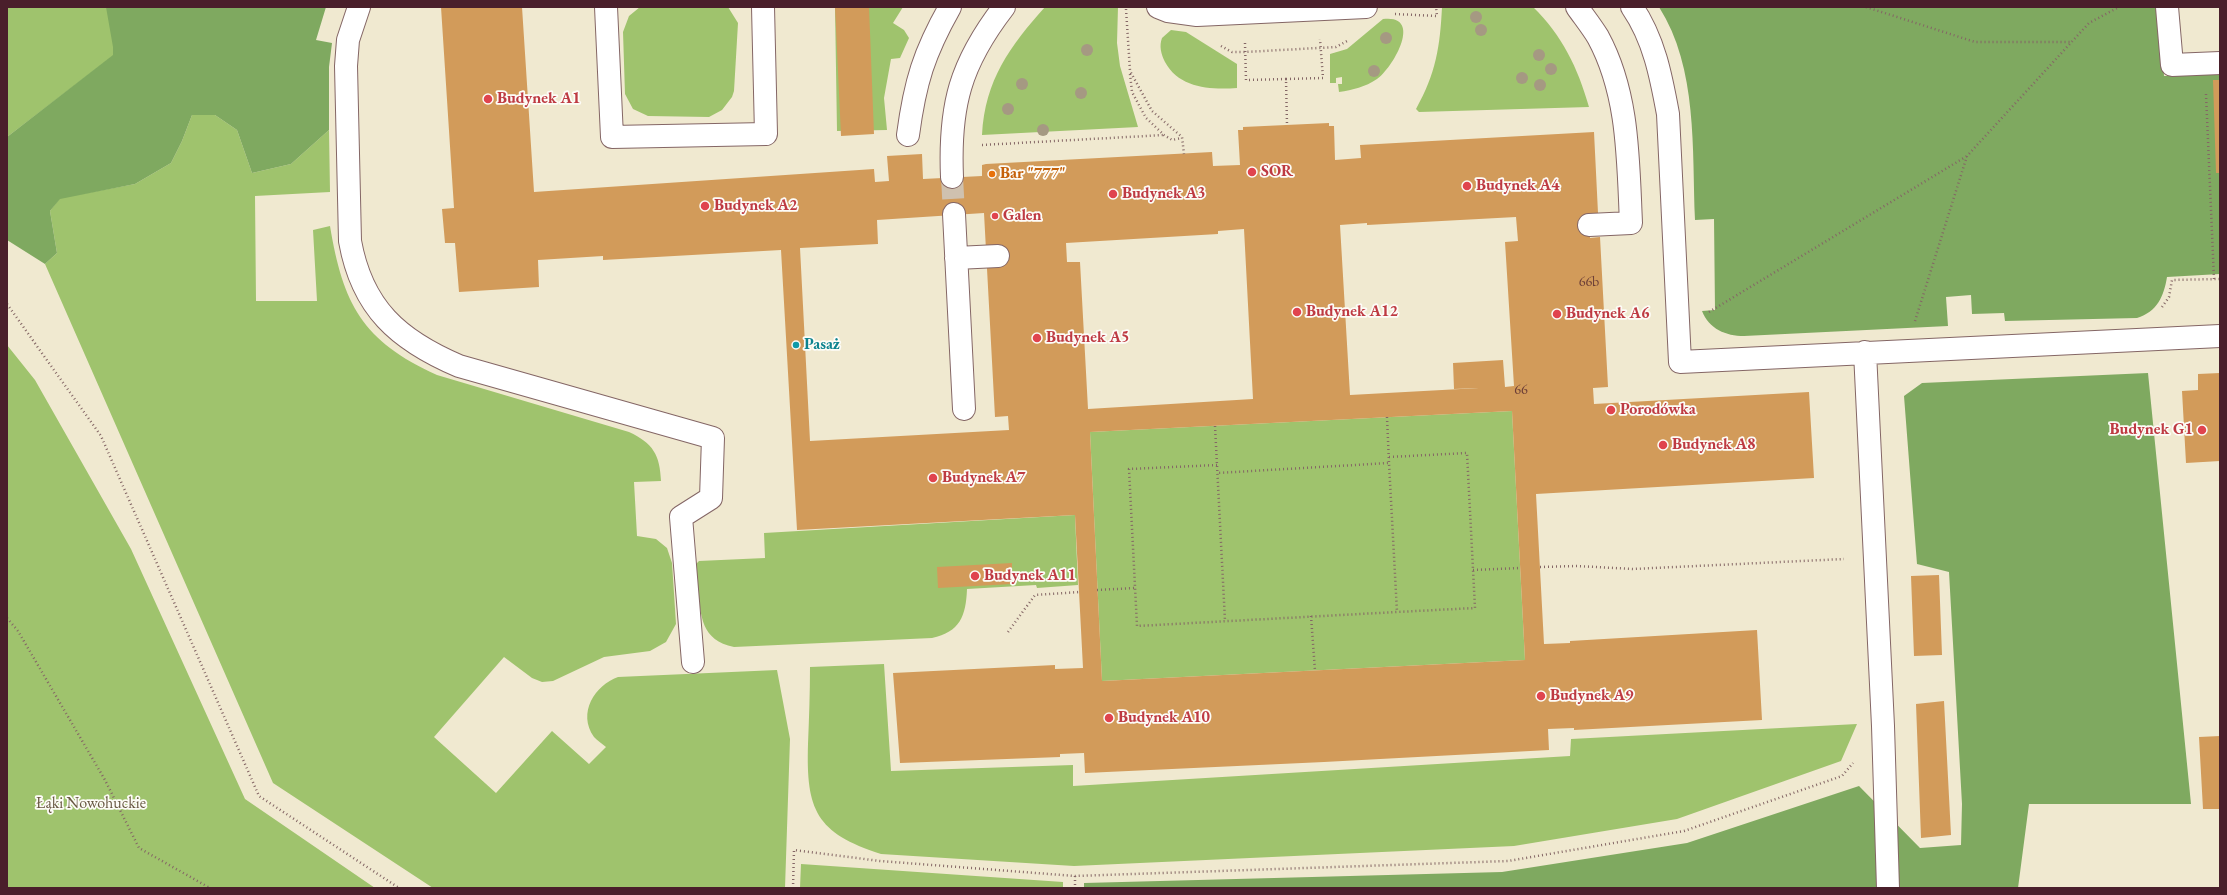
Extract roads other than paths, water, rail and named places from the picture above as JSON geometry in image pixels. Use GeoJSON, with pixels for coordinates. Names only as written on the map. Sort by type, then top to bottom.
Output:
{"type":"FeatureCollection","features":[{"type":"Feature","properties":{"kind":"lane"},"geometry":{"type":"LineString","coordinates":[[359,7],[348,40],[346,73],[350,241],[354,264],[363,288],[380,312],[404,337],[430,354],[459,366],[713,438],[711,498],[681,517],[693,662]]}},
{"type":"Feature","properties":{"kind":"lane"},"geometry":{"type":"LineString","coordinates":[[606,7],[612,137],[766,134],[763,7]]}},
{"type":"Feature","properties":{"kind":"lane"},"geometry":{"type":"LineString","coordinates":[[908,135],[913,99],[920,68],[933,37],[950,7]]}},
{"type":"Feature","properties":{"kind":"lane"},"geometry":{"type":"LineString","coordinates":[[952,177],[950,146],[958,90],[970,58],[984,33],[1004,7]]}},
{"type":"Feature","properties":{"kind":"lane"},"geometry":{"type":"LineString","coordinates":[[1158,7],[1168,11],[1197,15],[1366,7]]}},
{"type":"Feature","properties":{"kind":"lane"},"geometry":{"type":"LineString","coordinates":[[1577,7],[1598,37],[1611,68],[1620,100],[1627,152],[1631,223],[1589,225]]}},
{"type":"Feature","properties":{"kind":"lane"},"geometry":{"type":"LineString","coordinates":[[1632,7],[1653,45],[1661,76],[1668,114],[1680,362],[2220,336]]}},
{"type":"Feature","properties":{"kind":"lane"},"geometry":{"type":"LineString","coordinates":[[2167,7],[2172,65],[2212,64]]}},
{"type":"Feature","properties":{"kind":"lane"},"geometry":{"type":"LineString","coordinates":[[954,214],[964,409]]}},
{"type":"Feature","properties":{"kind":"lane"},"geometry":{"type":"LineString","coordinates":[[956,258],[998,256]]}},
{"type":"Feature","properties":{"kind":"lane"},"geometry":{"type":"LineString","coordinates":[[1865,352],[1883,726],[1888,888]]}},
{"type":"Feature","properties":{"kind":"tunnel"},"geometry":{"type":"LineString","coordinates":[[952,177],[954,214]]}},
{"type":"Feature","properties":{"kind":"place","name":"Budynek A1"},"geometry":{"type":"Point","coordinates":[488,99]}},
{"type":"Feature","properties":{"kind":"place","name":"SOR"},"geometry":{"type":"Point","coordinates":[1252,172]}},
{"type":"Feature","properties":{"kind":"place","name":"Bar \"777\""},"geometry":{"type":"Point","coordinates":[992,174]}},
{"type":"Feature","properties":{"kind":"place","name":"Budynek A4"},"geometry":{"type":"Point","coordinates":[1467,186]}},
{"type":"Feature","properties":{"kind":"place","name":"Budynek A3"},"geometry":{"type":"Point","coordinates":[1113,194]}},
{"type":"Feature","properties":{"kind":"place","name":"Budynek A2"},"geometry":{"type":"Point","coordinates":[705,206]}},
{"type":"Feature","properties":{"kind":"place","name":"Galen"},"geometry":{"type":"Point","coordinates":[995,216]}},
{"type":"Feature","properties":{"kind":"place","name":"Budynek A12"},"geometry":{"type":"Point","coordinates":[1297,312]}},
{"type":"Feature","properties":{"kind":"place","name":"Budynek A6"},"geometry":{"type":"Point","coordinates":[1557,314]}},
{"type":"Feature","properties":{"kind":"place","name":"Budynek A5"},"geometry":{"type":"Point","coordinates":[1037,338]}},
{"type":"Feature","properties":{"kind":"place","name":"Pasaż"},"geometry":{"type":"Point","coordinates":[796,345]}},
{"type":"Feature","properties":{"kind":"place","name":"Porodówka"},"geometry":{"type":"Point","coordinates":[1611,410]}},
{"type":"Feature","properties":{"kind":"place","name":"Budynek G1"},"geometry":{"type":"Point","coordinates":[2202,430]}},
{"type":"Feature","properties":{"kind":"place","name":"Budynek A8"},"geometry":{"type":"Point","coordinates":[1663,445]}},
{"type":"Feature","properties":{"kind":"place","name":"Budynek A7"},"geometry":{"type":"Point","coordinates":[933,478]}},
{"type":"Feature","properties":{"kind":"place","name":"Budynek A11"},"geometry":{"type":"Point","coordinates":[975,576]}},
{"type":"Feature","properties":{"kind":"place","name":"Budynek A9"},"geometry":{"type":"Point","coordinates":[1541,696]}},
{"type":"Feature","properties":{"kind":"place","name":"Budynek A10"},"geometry":{"type":"Point","coordinates":[1109,718]}},
{"type":"Feature","properties":{"kind":"park label","name":"Łąki Nowohuckie"},"geometry":{"type":"Point","coordinates":[91,804]}}]}
